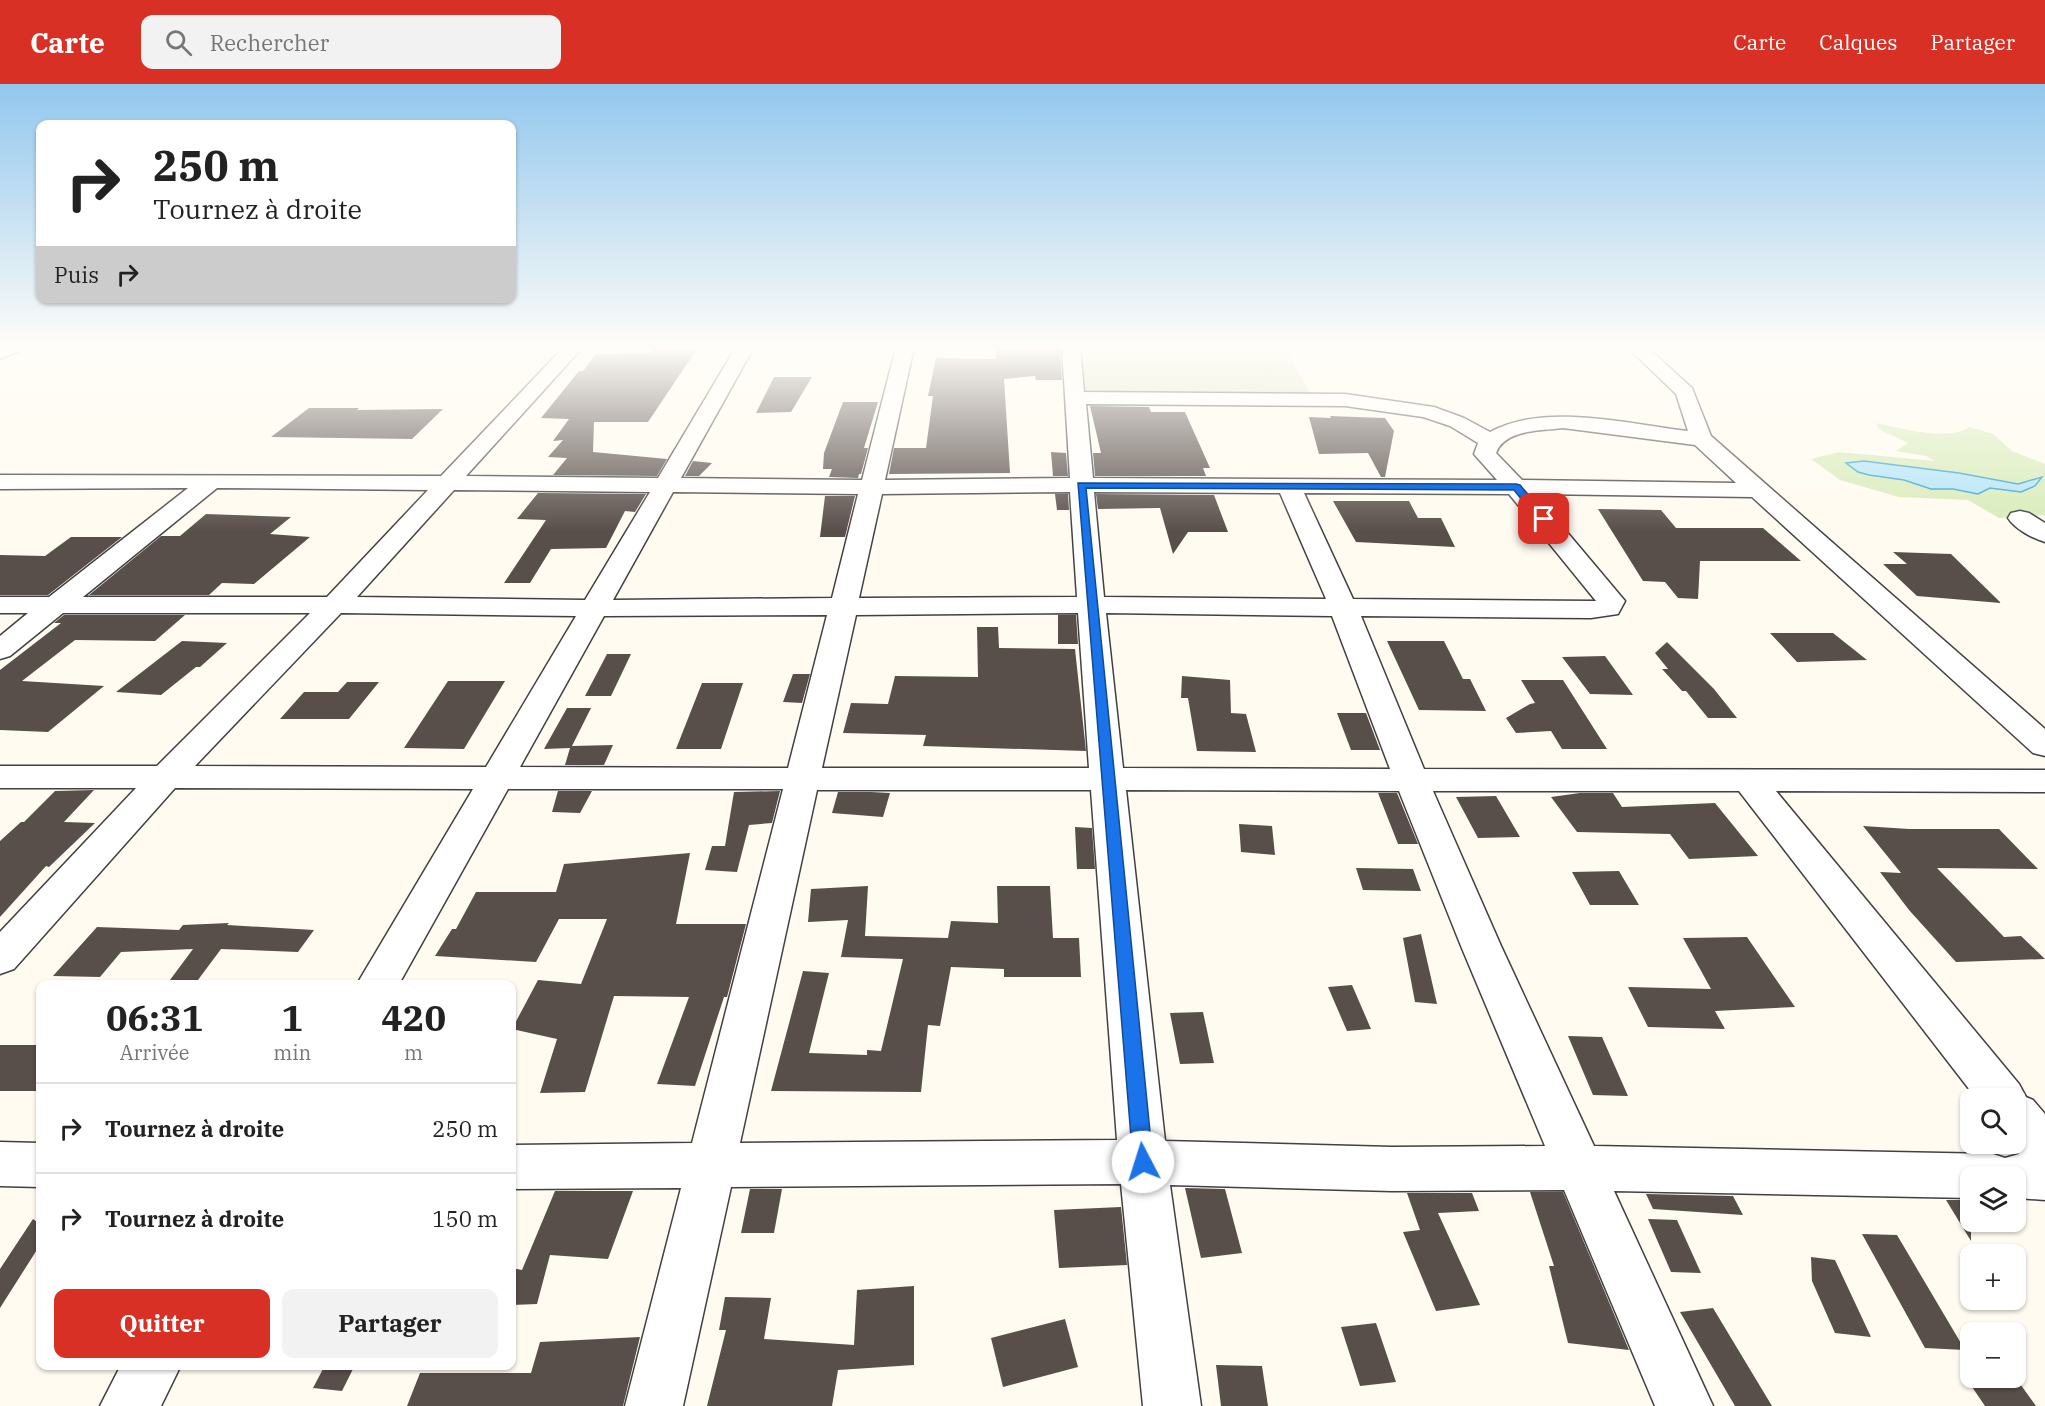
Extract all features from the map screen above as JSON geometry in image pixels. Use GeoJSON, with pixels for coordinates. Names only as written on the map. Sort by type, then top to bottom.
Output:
{"type":"FeatureCollection","features":[{"type":"Feature","properties":{"kind":"street"},"geometry":{"type":"LineString","coordinates":[[0,958],[165,778],[334,605],[516,409]]}},
{"type":"Feature","properties":{"kind":"street"},"geometry":{"type":"LineString","coordinates":[[380,980],[710,409]]}},
{"type":"Feature","properties":{"kind":"street"},"geometry":{"type":"LineString","coordinates":[[654,1406],[891,409]]}},
{"type":"Feature","properties":{"kind":"street"},"geometry":{"type":"LineString","coordinates":[[1075,409],[1143,1162],[1172,1406]]}},
{"type":"Feature","properties":{"kind":"street"},"geometry":{"type":"LineString","coordinates":[[1410,409],[1427,411],[1457,422],[1490,441]]}},
{"type":"Feature","properties":{"kind":"street"},"geometry":{"type":"LineString","coordinates":[[1691,409],[1701,439],[2045,746]]}},
{"type":"Feature","properties":{"kind":"street"},"geometry":{"type":"LineString","coordinates":[[0,605],[594,608],[1091,605],[1592,610],[1608,608],[1611,601],[1516,487],[1485,454],[1490,441],[1511,429],[1563,422],[1701,439]]}},
{"type":"Feature","properties":{"kind":"street"},"geometry":{"type":"LineString","coordinates":[[0,650],[211,481]]}},
{"type":"Feature","properties":{"kind":"street"},"geometry":{"type":"LineString","coordinates":[[0,482],[211,481],[666,486],[1081,485],[1758,490]]}},
{"type":"Feature","properties":{"kind":"street"},"geometry":{"type":"LineString","coordinates":[[1289,486],[1343,607],[1412,781],[1578,1168],[1684,1406]]}},
{"type":"Feature","properties":{"kind":"street"},"geometry":{"type":"LineString","coordinates":[[2020,518],[2045,534]]}},
{"type":"Feature","properties":{"kind":"street"},"geometry":{"type":"LineString","coordinates":[[0,777],[1108,781],[2045,781]]}},
{"type":"Feature","properties":{"kind":"street"},"geometry":{"type":"LineString","coordinates":[[1748,780],[1995,1088]]}},
{"type":"Feature","properties":{"kind":"street"},"geometry":{"type":"LineString","coordinates":[[2026,1126],[2045,1150]]}},
{"type":"Feature","properties":{"kind":"street"},"geometry":{"type":"LineString","coordinates":[[516,1167],[1143,1162],[1392,1169],[1578,1168],[1960,1175]]}},
{"type":"Feature","properties":{"kind":"street"},"geometry":{"type":"LineString","coordinates":[[0,1164],[36,1165]]}},
{"type":"Feature","properties":{"kind":"street"},"geometry":{"type":"LineString","coordinates":[[2026,1176],[2045,1177]]}},
{"type":"Feature","properties":{"kind":"street"},"geometry":{"type":"LineString","coordinates":[[129,1406],[150,1370]]}},
{"type":"Feature","properties":{"kind":"green space"},"geometry":{"type":"Polygon","coordinates":[[[1876,423],[1937,434],[1960,431],[1969,427],[1993,434],[2012,451],[2045,464],[2045,515],[1999,518],[1968,500],[1899,497],[1840,480],[1811,459],[1839,452],[1935,461],[1926,456],[1896,451],[1908,443],[1879,429],[1876,423]]]}},
{"type":"Feature","properties":{"kind":"water"},"geometry":{"type":"Polygon","coordinates":[[[1864,461],[1959,473],[2018,484],[2042,477],[2035,486],[2021,492],[1990,488],[1978,494],[1953,489],[1931,489],[1904,480],[1869,475],[1858,472],[1846,463],[1864,461]]]}},
{"type":"Feature","properties":{"kind":"building"},"geometry":{"type":"Polygon","coordinates":[[[308,409],[443,409],[412,439],[271,437],[308,409]]]}},
{"type":"Feature","properties":{"kind":"building"},"geometry":{"type":"Polygon","coordinates":[[[549,409],[657,409],[648,422],[594,422],[593,452],[667,459],[657,476],[553,475],[567,458],[548,457],[563,440],[553,441],[569,419],[541,418],[549,409]]]}},
{"type":"Feature","properties":{"kind":"building"},"geometry":{"type":"Polygon","coordinates":[[[758,409],[793,409],[791,412],[756,413],[758,409]]]}},
{"type":"Feature","properties":{"kind":"building"},"geometry":{"type":"Polygon","coordinates":[[[841,409],[876,409],[864,448],[868,448],[858,478],[829,477],[832,469],[823,469],[824,453],[841,409]]]}},
{"type":"Feature","properties":{"kind":"building"},"geometry":{"type":"Polygon","coordinates":[[[931,409],[1006,409],[1010,473],[889,474],[894,448],[926,448],[931,409]]]}},
{"type":"Feature","properties":{"kind":"building"},"geometry":{"type":"Polygon","coordinates":[[[1091,409],[1150,409],[1151,412],[1185,412],[1210,468],[1203,468],[1206,476],[1095,476],[1093,453],[1101,453],[1091,409]]]}},
{"type":"Feature","properties":{"kind":"building"},"geometry":{"type":"Polygon","coordinates":[[[1330,416],[1385,418],[1394,431],[1385,477],[1381,477],[1368,453],[1319,454],[1309,417],[1331,418],[1330,416]]]}},
{"type":"Feature","properties":{"kind":"building"},"geometry":{"type":"Polygon","coordinates":[[[1051,452],[1066,453],[1068,476],[1053,476],[1051,452]]]}},
{"type":"Feature","properties":{"kind":"building"},"geometry":{"type":"Polygon","coordinates":[[[693,461],[712,463],[699,476],[685,476],[693,461]]]}},
{"type":"Feature","properties":{"kind":"building"},"geometry":{"type":"Polygon","coordinates":[[[538,493],[646,494],[635,512],[625,511],[606,548],[551,549],[530,583],[504,583],[546,520],[517,519],[538,493]]]}},
{"type":"Feature","properties":{"kind":"building"},"geometry":{"type":"Polygon","coordinates":[[[1055,494],[1068,494],[1069,510],[1057,510],[1055,494]]]}},
{"type":"Feature","properties":{"kind":"building"},"geometry":{"type":"Polygon","coordinates":[[[1096,494],[1214,495],[1228,532],[1188,532],[1173,554],[1160,508],[1098,509],[1096,494]]]}},
{"type":"Feature","properties":{"kind":"building"},"geometry":{"type":"Polygon","coordinates":[[[825,496],[855,496],[845,537],[820,537],[825,496]]]}},
{"type":"Feature","properties":{"kind":"building"},"geometry":{"type":"Polygon","coordinates":[[[1333,501],[1409,501],[1418,518],[1441,518],[1455,547],[1356,542],[1333,501]]]}},
{"type":"Feature","properties":{"kind":"building"},"geometry":{"type":"Polygon","coordinates":[[[1598,509],[1661,510],[1676,528],[1763,528],[1801,561],[1700,561],[1698,599],[1678,598],[1665,582],[1643,581],[1598,509]]]}},
{"type":"Feature","properties":{"kind":"building"},"geometry":{"type":"Polygon","coordinates":[[[206,514],[291,517],[270,534],[310,537],[254,584],[222,583],[209,595],[89,595],[161,536],[180,536],[206,514]]]}},
{"type":"Feature","properties":{"kind":"building"},"geometry":{"type":"Polygon","coordinates":[[[71,537],[122,537],[48,595],[0,595],[0,555],[45,556],[71,537]]]}},
{"type":"Feature","properties":{"kind":"building"},"geometry":{"type":"Polygon","coordinates":[[[1893,552],[1951,554],[2001,603],[1917,596],[1883,564],[1907,564],[1893,552]]]}},
{"type":"Feature","properties":{"kind":"building"},"geometry":{"type":"Polygon","coordinates":[[[64,615],[185,615],[155,641],[75,640],[22,681],[104,686],[48,732],[0,730],[0,670],[61,623],[54,623],[64,615]]]}},
{"type":"Feature","properties":{"kind":"building"},"geometry":{"type":"Polygon","coordinates":[[[1058,615],[1076,615],[1078,644],[1058,644],[1058,615]]]}},
{"type":"Feature","properties":{"kind":"building"},"geometry":{"type":"Polygon","coordinates":[[[977,627],[998,627],[999,648],[1075,649],[1086,751],[923,746],[926,735],[843,733],[851,703],[888,704],[895,676],[978,677],[977,627]]]}},
{"type":"Feature","properties":{"kind":"building"},"geometry":{"type":"Polygon","coordinates":[[[1770,633],[1833,633],[1867,660],[1797,662],[1770,633]]]}},
{"type":"Feature","properties":{"kind":"building"},"geometry":{"type":"Polygon","coordinates":[[[182,641],[227,643],[200,667],[196,667],[161,695],[116,692],[182,641]]]}},
{"type":"Feature","properties":{"kind":"building"},"geometry":{"type":"Polygon","coordinates":[[[1387,641],[1444,641],[1463,679],[1470,679],[1486,711],[1419,710],[1387,641]]]}},
{"type":"Feature","properties":{"kind":"building"},"geometry":{"type":"Polygon","coordinates":[[[1667,642],[1714,689],[1737,718],[1708,718],[1686,691],[1682,691],[1662,669],[1668,669],[1655,653],[1667,642]]]}},
{"type":"Feature","properties":{"kind":"building"},"geometry":{"type":"Polygon","coordinates":[[[607,654],[631,654],[611,696],[585,696],[607,654]]]}},
{"type":"Feature","properties":{"kind":"building"},"geometry":{"type":"Polygon","coordinates":[[[1605,656],[1633,695],[1590,694],[1562,657],[1605,656]]]}},
{"type":"Feature","properties":{"kind":"building"},"geometry":{"type":"Polygon","coordinates":[[[793,674],[810,674],[802,703],[783,702],[793,674]]]}},
{"type":"Feature","properties":{"kind":"building"},"geometry":{"type":"Polygon","coordinates":[[[1182,676],[1230,680],[1231,713],[1246,714],[1256,752],[1197,751],[1188,698],[1181,698],[1182,676]]]}},
{"type":"Feature","properties":{"kind":"building"},"geometry":{"type":"Polygon","coordinates":[[[1521,680],[1563,680],[1607,749],[1562,749],[1551,731],[1516,733],[1506,718],[1535,703],[1521,680]]]}},
{"type":"Feature","properties":{"kind":"building"},"geometry":{"type":"Polygon","coordinates":[[[448,681],[505,681],[464,749],[404,748],[448,681]]]}},
{"type":"Feature","properties":{"kind":"building"},"geometry":{"type":"Polygon","coordinates":[[[347,682],[379,682],[349,719],[280,719],[304,692],[338,692],[347,682]]]}},
{"type":"Feature","properties":{"kind":"building"},"geometry":{"type":"Polygon","coordinates":[[[702,683],[743,683],[721,749],[676,749],[702,683]]]}},
{"type":"Feature","properties":{"kind":"building"},"geometry":{"type":"Polygon","coordinates":[[[567,708],[591,708],[572,746],[613,745],[604,765],[565,765],[570,748],[544,749],[567,708]]]}},
{"type":"Feature","properties":{"kind":"building"},"geometry":{"type":"Polygon","coordinates":[[[1337,713],[1366,713],[1380,750],[1351,750],[1337,713]]]}},
{"type":"Feature","properties":{"kind":"building"},"geometry":{"type":"Polygon","coordinates":[[[94,790],[64,822],[95,823],[49,867],[46,866],[0,917],[0,841],[21,822],[24,822],[55,791],[94,790]]]}},
{"type":"Feature","properties":{"kind":"building"},"geometry":{"type":"Polygon","coordinates":[[[558,791],[592,791],[580,813],[552,812],[558,791]]]}},
{"type":"Feature","properties":{"kind":"building"},"geometry":{"type":"Polygon","coordinates":[[[780,791],[772,823],[749,825],[737,872],[705,870],[712,846],[725,846],[734,792],[780,791]]]}},
{"type":"Feature","properties":{"kind":"building"},"geometry":{"type":"Polygon","coordinates":[[[838,792],[890,793],[883,817],[832,813],[838,792]]]}},
{"type":"Feature","properties":{"kind":"building"},"geometry":{"type":"Polygon","coordinates":[[[1378,793],[1397,793],[1418,844],[1398,844],[1378,793]]]}},
{"type":"Feature","properties":{"kind":"building"},"geometry":{"type":"Polygon","coordinates":[[[1580,793],[1613,793],[1622,807],[1715,803],[1758,856],[1689,859],[1670,834],[1577,832],[1551,797],[1580,793]]]}},
{"type":"Feature","properties":{"kind":"building"},"geometry":{"type":"Polygon","coordinates":[[[1496,796],[1520,837],[1478,838],[1456,797],[1496,796]]]}},
{"type":"Feature","properties":{"kind":"building"},"geometry":{"type":"Polygon","coordinates":[[[1239,824],[1272,826],[1275,855],[1241,852],[1239,824]]]}},
{"type":"Feature","properties":{"kind":"building"},"geometry":{"type":"Polygon","coordinates":[[[1863,826],[1909,829],[1999,829],[2038,869],[1937,868],[2004,937],[2021,936],[2045,959],[1956,962],[1909,910],[1880,872],[1901,873],[1863,826]]]}},
{"type":"Feature","properties":{"kind":"building"},"geometry":{"type":"Polygon","coordinates":[[[1075,827],[1092,828],[1095,869],[1077,869],[1075,827]]]}},
{"type":"Feature","properties":{"kind":"building"},"geometry":{"type":"Polygon","coordinates":[[[690,853],[676,924],[746,924],[727,997],[724,997],[695,1086],[657,1084],[689,997],[614,996],[585,1092],[540,1093],[557,1039],[516,1030],[516,1021],[538,980],[581,984],[607,919],[559,919],[536,962],[435,956],[452,929],[456,929],[476,892],[556,892],[564,864],[690,853]]]}},
{"type":"Feature","properties":{"kind":"building"},"geometry":{"type":"Polygon","coordinates":[[[1356,868],[1413,869],[1421,891],[1363,890],[1356,868]]]}},
{"type":"Feature","properties":{"kind":"building"},"geometry":{"type":"Polygon","coordinates":[[[1619,871],[1639,905],[1590,905],[1572,872],[1619,871]]]}},
{"type":"Feature","properties":{"kind":"building"},"geometry":{"type":"Polygon","coordinates":[[[868,886],[865,936],[948,938],[951,921],[998,923],[997,886],[1050,886],[1053,938],[1079,938],[1081,977],[1004,977],[1004,969],[951,967],[940,1026],[928,1025],[921,1092],[771,1091],[803,971],[829,973],[809,1053],[867,1055],[867,1050],[881,1051],[903,959],[841,957],[848,920],[808,922],[811,889],[868,886]]]}},
{"type":"Feature","properties":{"kind":"building"},"geometry":{"type":"Polygon","coordinates":[[[229,923],[227,925],[314,930],[298,952],[221,949],[198,980],[170,980],[193,949],[121,952],[100,977],[53,976],[97,927],[179,930],[183,925],[229,923]]]}},
{"type":"Feature","properties":{"kind":"building"},"geometry":{"type":"Polygon","coordinates":[[[1421,934],[1437,1004],[1415,1002],[1403,938],[1421,934]]]}},
{"type":"Feature","properties":{"kind":"building"},"geometry":{"type":"Polygon","coordinates":[[[1747,937],[1795,1007],[1715,1011],[1725,1029],[1648,1027],[1628,987],[1711,989],[1683,938],[1747,937]]]}},
{"type":"Feature","properties":{"kind":"building"},"geometry":{"type":"Polygon","coordinates":[[[1352,985],[1371,1029],[1347,1031],[1328,987],[1352,985]]]}},
{"type":"Feature","properties":{"kind":"building"},"geometry":{"type":"Polygon","coordinates":[[[1203,1012],[1214,1063],[1180,1064],[1170,1013],[1203,1012]]]}},
{"type":"Feature","properties":{"kind":"building"},"geometry":{"type":"Polygon","coordinates":[[[1568,1036],[1602,1037],[1628,1096],[1593,1095],[1568,1036]]]}},
{"type":"Feature","properties":{"kind":"building"},"geometry":{"type":"Polygon","coordinates":[[[0,1045],[36,1045],[36,1091],[0,1091],[0,1045]]]}},
{"type":"Feature","properties":{"kind":"building"},"geometry":{"type":"Polygon","coordinates":[[[1185,1188],[1225,1189],[1242,1253],[1201,1258],[1185,1188]]]}},
{"type":"Feature","properties":{"kind":"building"},"geometry":{"type":"Polygon","coordinates":[[[750,1189],[782,1189],[774,1233],[741,1233],[750,1189]]]}},
{"type":"Feature","properties":{"kind":"building"},"geometry":{"type":"Polygon","coordinates":[[[555,1191],[633,1191],[608,1259],[550,1255],[537,1304],[516,1305],[516,1269],[522,1270],[555,1191]]]}},
{"type":"Feature","properties":{"kind":"building"},"geometry":{"type":"Polygon","coordinates":[[[1530,1192],[1563,1192],[1629,1350],[1568,1343],[1549,1266],[1554,1266],[1530,1192]]]}},
{"type":"Feature","properties":{"kind":"building"},"geometry":{"type":"Polygon","coordinates":[[[1407,1193],[1472,1193],[1479,1211],[1438,1213],[1480,1305],[1436,1311],[1403,1232],[1420,1230],[1407,1193]]]}},
{"type":"Feature","properties":{"kind":"building"},"geometry":{"type":"Polygon","coordinates":[[[1646,1194],[1733,1196],[1743,1215],[1653,1209],[1646,1194]]]}},
{"type":"Feature","properties":{"kind":"building"},"geometry":{"type":"Polygon","coordinates":[[[1946,1200],[1960,1200],[1960,1223],[1946,1200]]]}},
{"type":"Feature","properties":{"kind":"building"},"geometry":{"type":"Polygon","coordinates":[[[1121,1207],[1127,1265],[1059,1268],[1054,1210],[1121,1207]]]}},
{"type":"Feature","properties":{"kind":"building"},"geometry":{"type":"Polygon","coordinates":[[[33,1219],[36,1221],[36,1251],[0,1308],[0,1269],[33,1219]]]}},
{"type":"Feature","properties":{"kind":"building"},"geometry":{"type":"Polygon","coordinates":[[[1648,1219],[1677,1220],[1701,1273],[1671,1272],[1648,1219]]]}},
{"type":"Feature","properties":{"kind":"building"},"geometry":{"type":"Polygon","coordinates":[[[1966,1232],[1971,1232],[1971,1241],[1966,1232]]]}},
{"type":"Feature","properties":{"kind":"building"},"geometry":{"type":"Polygon","coordinates":[[[1862,1234],[1897,1235],[1960,1342],[1960,1350],[1925,1348],[1862,1234]]]}},
{"type":"Feature","properties":{"kind":"building"},"geometry":{"type":"Polygon","coordinates":[[[1811,1257],[1835,1260],[1871,1337],[1835,1333],[1812,1281],[1811,1257]]]}},
{"type":"Feature","properties":{"kind":"building"},"geometry":{"type":"Polygon","coordinates":[[[914,1286],[914,1365],[838,1370],[832,1406],[707,1406],[726,1330],[719,1330],[725,1297],[771,1298],[764,1339],[854,1345],[857,1290],[914,1286]]]}},
{"type":"Feature","properties":{"kind":"building"},"geometry":{"type":"Polygon","coordinates":[[[1713,1308],[1772,1406],[1735,1406],[1680,1312],[1713,1308]]]}},
{"type":"Feature","properties":{"kind":"building"},"geometry":{"type":"Polygon","coordinates":[[[1065,1319],[1078,1367],[1003,1387],[991,1338],[1065,1319]]]}},
{"type":"Feature","properties":{"kind":"building"},"geometry":{"type":"Polygon","coordinates":[[[1376,1323],[1396,1382],[1360,1386],[1341,1327],[1376,1323]]]}},
{"type":"Feature","properties":{"kind":"building"},"geometry":{"type":"Polygon","coordinates":[[[640,1337],[623,1406],[407,1406],[420,1373],[531,1373],[540,1342],[640,1337]]]}},
{"type":"Feature","properties":{"kind":"building"},"geometry":{"type":"Polygon","coordinates":[[[1216,1365],[1262,1366],[1268,1406],[1221,1406],[1216,1365]]]}},
{"type":"Feature","properties":{"kind":"building"},"geometry":{"type":"Polygon","coordinates":[[[322,1370],[352,1370],[342,1391],[313,1388],[322,1370]]]}},
{"type":"Feature","properties":{"kind":"building"},"geometry":{"type":"Polygon","coordinates":[[[1973,1388],[2023,1388],[2036,1406],[1985,1406],[1973,1388]]]}},
{"type":"Feature","properties":{"kind":"route"},"geometry":{"type":"LineString","coordinates":[[1143,1162],[1081,485],[1516,487],[1544,519]]}}]}
